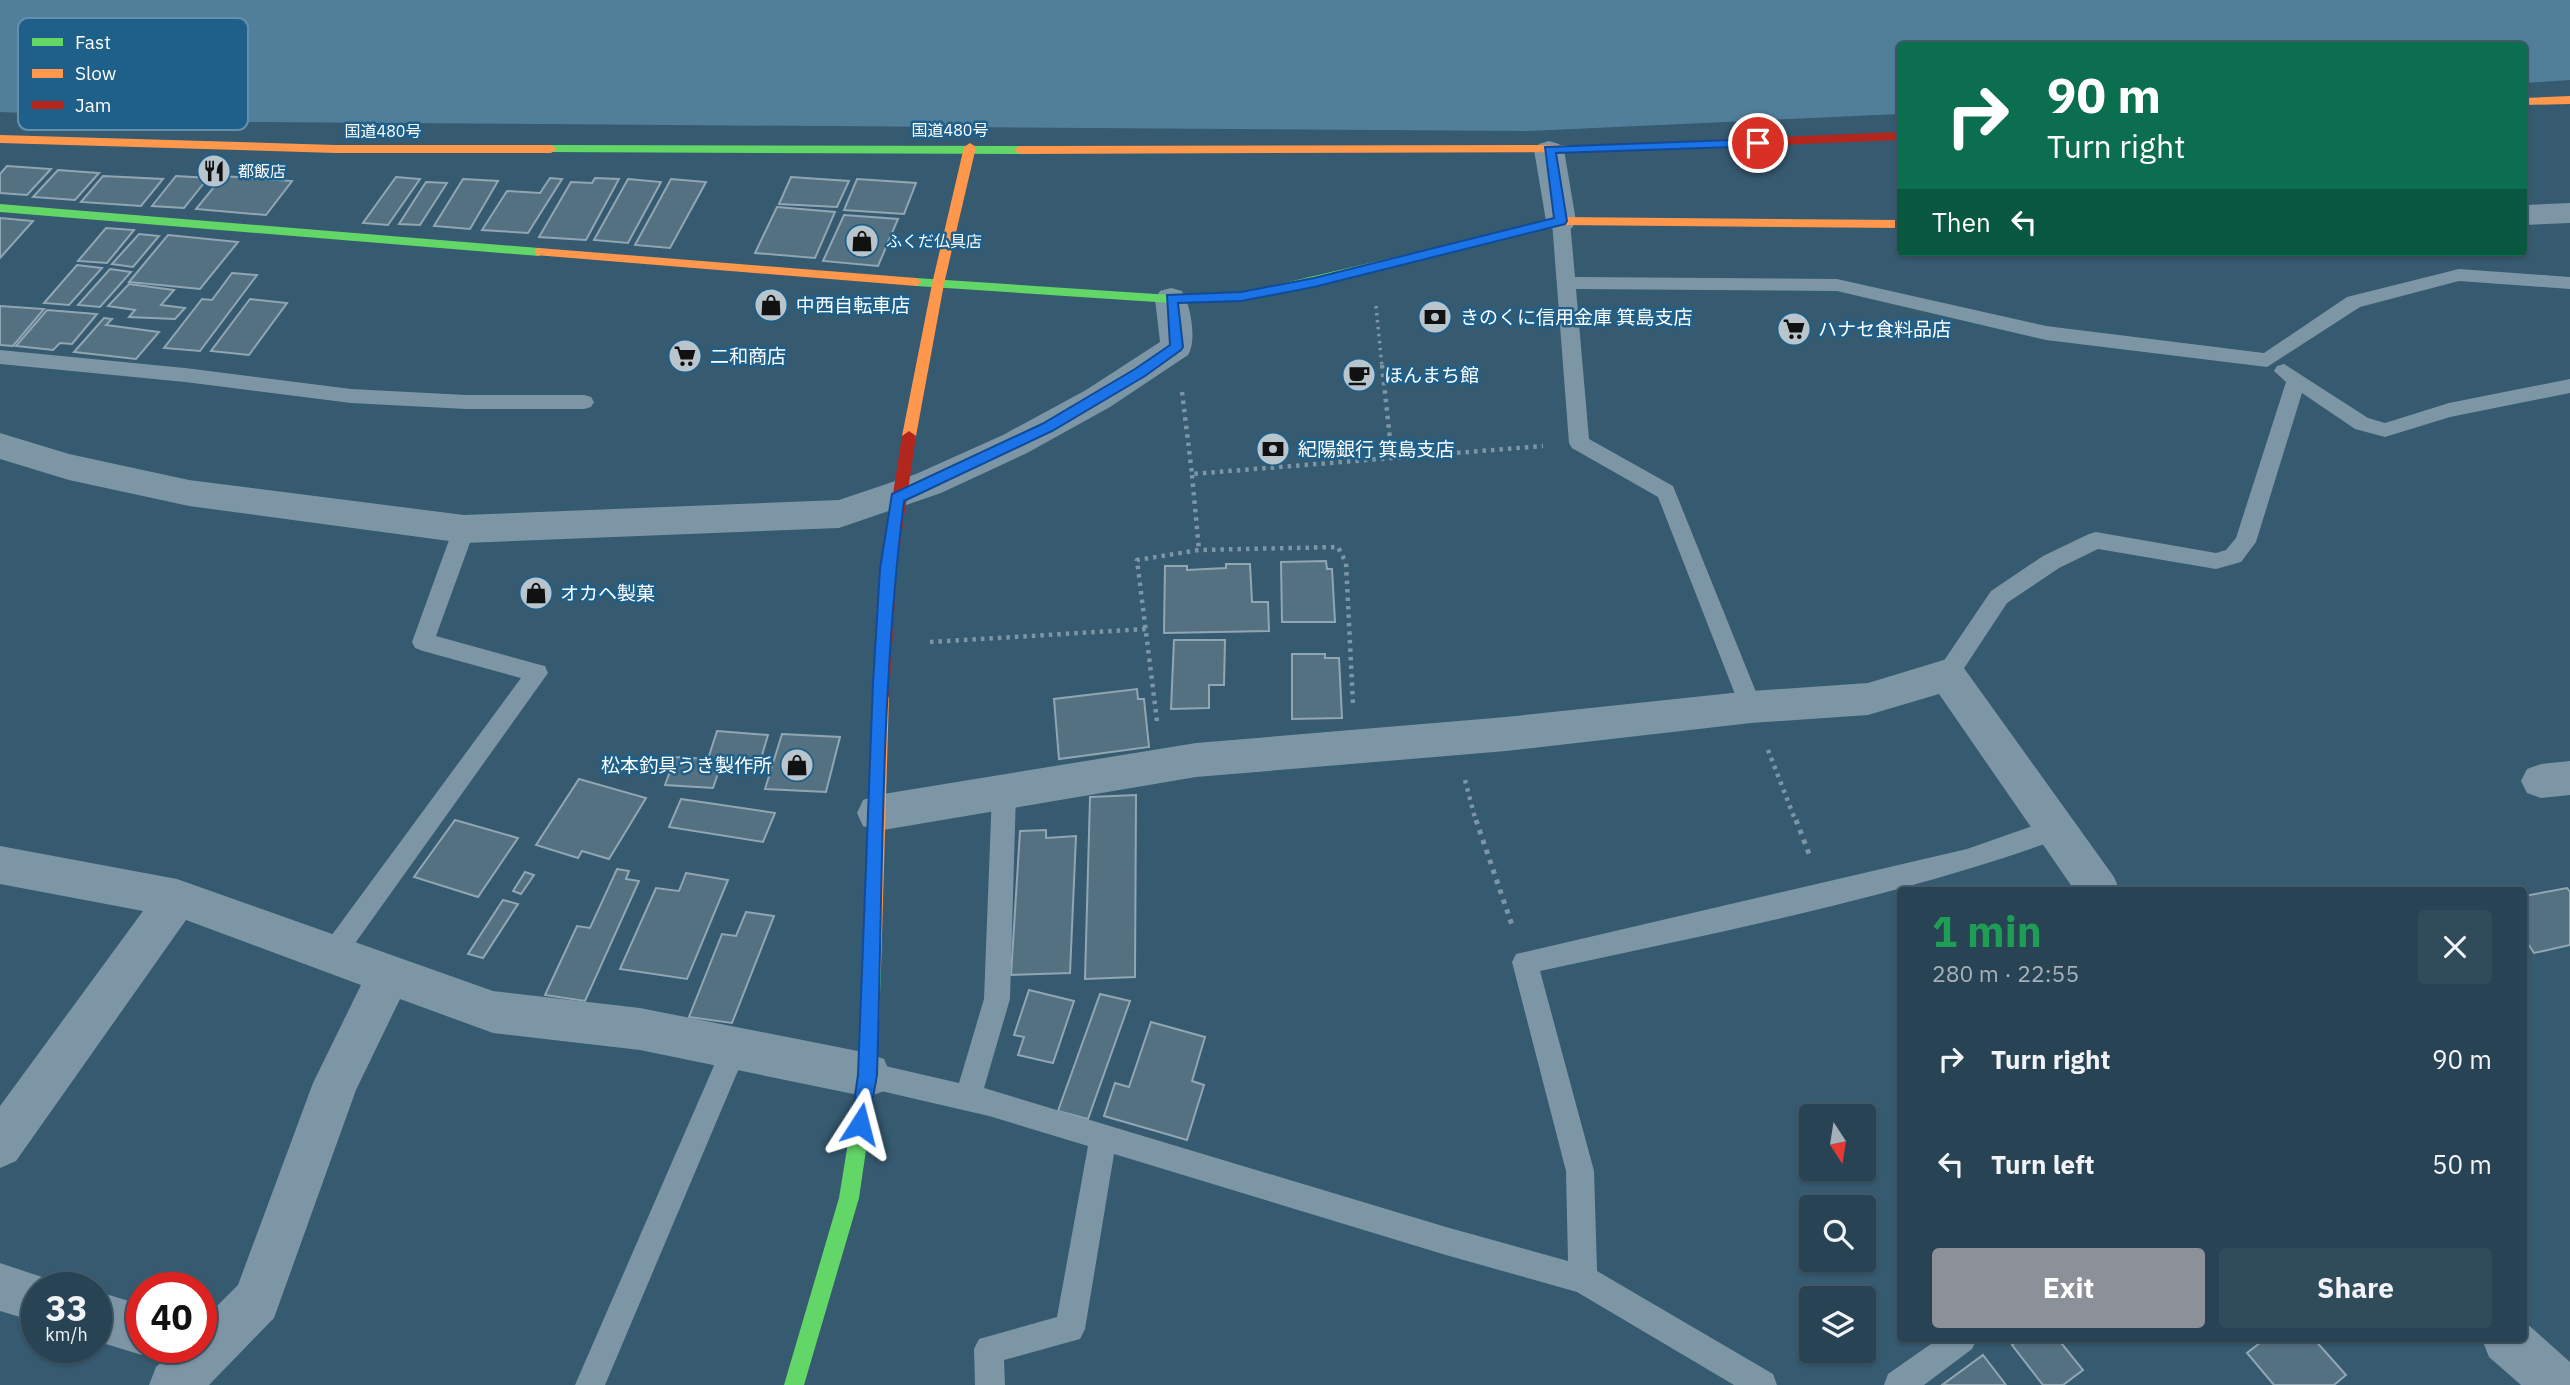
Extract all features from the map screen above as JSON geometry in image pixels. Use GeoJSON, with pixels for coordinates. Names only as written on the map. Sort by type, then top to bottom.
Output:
{"type":"FeatureCollection","features":[{"type":"Feature","properties":{"kind":"main road"},"geometry":{"type":"LineString","coordinates":[[2527,102],[2570,100]]}},
{"type":"Feature","properties":{"kind":"main road","name":"国道480号"},"geometry":{"type":"LineString","coordinates":[[0,139],[336,149],[970,147],[1549,150],[1897,135]]}},
{"type":"Feature","properties":{"kind":"main road"},"geometry":{"type":"LineString","coordinates":[[794,1385],[849,1198],[868,1075],[888,569],[897,498],[938,284],[970,147]]}},
{"type":"Feature","properties":{"kind":"main road"},"geometry":{"type":"LineString","coordinates":[[0,208],[938,284],[1171,299],[1241,297],[1373,268],[1561,221],[1897,224]]}},
{"type":"Feature","properties":{"kind":"street"},"geometry":{"type":"LineString","coordinates":[[1549,150],[1561,221]]}},
{"type":"Feature","properties":{"kind":"street"},"geometry":{"type":"LineString","coordinates":[[2527,215],[2570,214]]}},
{"type":"Feature","properties":{"kind":"street"},"geometry":{"type":"LineString","coordinates":[[0,446],[69,467],[189,493],[464,528],[839,514],[897,498],[1047,427],[1140,372],[1177,347],[1171,299]]}},
{"type":"Feature","properties":{"kind":"street"},"geometry":{"type":"LineString","coordinates":[[877,813],[1196,760],[1454,739],[1751,706],[1868,699],[1947,675],[2096,887]]}},
{"type":"Feature","properties":{"kind":"street"},"geometry":{"type":"LineString","coordinates":[[0,865],[177,898],[493,1012],[640,1029],[868,1075]]}},
{"type":"Feature","properties":{"kind":"street"},"geometry":{"type":"LineString","coordinates":[[0,1145],[177,898]]}},
{"type":"Feature","properties":{"kind":"street"},"geometry":{"type":"LineString","coordinates":[[217,1338],[257,1301],[336,1083],[389,975]]}},
{"type":"Feature","properties":{"kind":"street"},"geometry":{"type":"LineString","coordinates":[[0,1287],[21,1293]]}},
{"type":"Feature","properties":{"kind":"street"},"geometry":{"type":"LineString","coordinates":[[2510,1342],[2558,1385]]}},
{"type":"Feature","properties":{"kind":"street"},"geometry":{"type":"LineString","coordinates":[[174,1385],[193,1363]]}},
{"type":"Feature","properties":{"kind":"lane"},"geometry":{"type":"LineString","coordinates":[[1561,221],[1579,443],[1666,492],[1751,706]]}},
{"type":"Feature","properties":{"kind":"lane"},"geometry":{"type":"LineString","coordinates":[[2267,360],[2354,302],[2459,275],[2570,283]]}},
{"type":"Feature","properties":{"kind":"lane"},"geometry":{"type":"LineString","coordinates":[[1568,283],[1837,285],[2046,333],[2267,360],[2362,424],[2385,430],[2449,410],[2570,386]]}},
{"type":"Feature","properties":{"kind":"lane"},"geometry":{"type":"LineString","coordinates":[[0,357],[186,375],[351,396],[466,402],[584,402]]}},
{"type":"Feature","properties":{"kind":"lane"},"geometry":{"type":"LineString","coordinates":[[1947,675],[1999,597],[2052,562],[2096,540],[2216,561],[2233,556],[2245,542],[2297,380]]}},
{"type":"Feature","properties":{"kind":"lane"},"geometry":{"type":"LineString","coordinates":[[332,955],[537,673],[424,642],[464,528]]}},
{"type":"Feature","properties":{"kind":"lane"},"geometry":{"type":"LineString","coordinates":[[968,1098],[997,999],[1004,792]]}},
{"type":"Feature","properties":{"kind":"lane"},"geometry":{"type":"LineString","coordinates":[[1583,1279],[1580,1171],[1525,962],[1967,860],[2055,829]]}},
{"type":"Feature","properties":{"kind":"lane"},"geometry":{"type":"LineString","coordinates":[[590,1385],[735,1047]]}},
{"type":"Feature","properties":{"kind":"lane"},"geometry":{"type":"LineString","coordinates":[[868,1075],[968,1098],[1583,1279],[1762,1385]]}},
{"type":"Feature","properties":{"kind":"lane"},"geometry":{"type":"LineString","coordinates":[[990,1385],[989,1349],[1070,1329],[1103,1139]]}},
{"type":"Feature","properties":{"kind":"lane"},"geometry":{"type":"LineString","coordinates":[[1899,1385],[1958,1342]]}},
{"type":"Feature","properties":{"kind":"path"},"geometry":{"type":"LineString","coordinates":[[1373,268],[1392,458]]}},
{"type":"Feature","properties":{"kind":"path"},"geometry":{"type":"LineString","coordinates":[[1177,347],[1199,550]]}},
{"type":"Feature","properties":{"kind":"path"},"geometry":{"type":"LineString","coordinates":[[1192,474],[1579,443]]}},
{"type":"Feature","properties":{"kind":"path"},"geometry":{"type":"LineString","coordinates":[[1162,765],[1138,560],[1199,550],[1338,547],[1346,563],[1355,747]]}},
{"type":"Feature","properties":{"kind":"path"},"geometry":{"type":"LineString","coordinates":[[883,645],[1146,629]]}},
{"type":"Feature","properties":{"kind":"path"},"geometry":{"type":"LineString","coordinates":[[1751,706],[1825,894]]}},
{"type":"Feature","properties":{"kind":"path"},"geometry":{"type":"LineString","coordinates":[[1454,739],[1481,839],[1525,962]]}},
{"type":"Feature","properties":{"kind":"water"},"geometry":{"type":"Polygon","coordinates":[[[0,0],[2570,0],[2570,80],[2527,83],[2527,42],[1897,42],[1897,114],[1529,131],[248,122],[248,18],[18,18],[18,113],[0,112],[0,0]]]}},
{"type":"Feature","properties":{"kind":"building"},"geometry":{"type":"Polygon","coordinates":[[[7,166],[51,169],[27,195],[0,193],[0,174],[7,166]]]}},
{"type":"Feature","properties":{"kind":"building"},"geometry":{"type":"Polygon","coordinates":[[[58,170],[99,173],[75,200],[33,197],[58,170]]]}},
{"type":"Feature","properties":{"kind":"building"},"geometry":{"type":"Polygon","coordinates":[[[103,176],[163,179],[141,206],[81,202],[103,176]]]}},
{"type":"Feature","properties":{"kind":"building"},"geometry":{"type":"Polygon","coordinates":[[[176,176],[208,178],[184,208],[152,206],[176,176]]]}},
{"type":"Feature","properties":{"kind":"building"},"geometry":{"type":"Polygon","coordinates":[[[223,176],[292,181],[266,215],[196,209],[223,176]]]}},
{"type":"Feature","properties":{"kind":"building"},"geometry":{"type":"Polygon","coordinates":[[[396,177],[420,179],[388,225],[363,223],[396,177]]]}},
{"type":"Feature","properties":{"kind":"building"},"geometry":{"type":"Polygon","coordinates":[[[791,177],[849,181],[837,207],[779,204],[791,177]]]}},
{"type":"Feature","properties":{"kind":"building"},"geometry":{"type":"Polygon","coordinates":[[[550,178],[562,179],[528,233],[482,230],[507,191],[540,193],[550,178]]]}},
{"type":"Feature","properties":{"kind":"building"},"geometry":{"type":"Polygon","coordinates":[[[595,178],[619,179],[586,240],[539,237],[571,182],[592,183],[595,178]]]}},
{"type":"Feature","properties":{"kind":"building"},"geometry":{"type":"Polygon","coordinates":[[[463,179],[498,181],[470,229],[434,226],[463,179]]]}},
{"type":"Feature","properties":{"kind":"building"},"geometry":{"type":"Polygon","coordinates":[[[628,179],[661,182],[628,243],[594,240],[628,179]]]}},
{"type":"Feature","properties":{"kind":"building"},"geometry":{"type":"Polygon","coordinates":[[[671,179],[706,182],[670,248],[635,245],[671,179]]]}},
{"type":"Feature","properties":{"kind":"building"},"geometry":{"type":"Polygon","coordinates":[[[857,179],[916,183],[904,214],[844,210],[857,179]]]}},
{"type":"Feature","properties":{"kind":"building"},"geometry":{"type":"Polygon","coordinates":[[[426,182],[447,183],[420,225],[399,224],[426,182]]]}},
{"type":"Feature","properties":{"kind":"building"},"geometry":{"type":"Polygon","coordinates":[[[777,207],[835,212],[815,258],[755,253],[777,207]]]}},
{"type":"Feature","properties":{"kind":"building"},"geometry":{"type":"Polygon","coordinates":[[[844,215],[898,219],[878,266],[823,261],[844,215]]]}},
{"type":"Feature","properties":{"kind":"building"},"geometry":{"type":"Polygon","coordinates":[[[0,218],[33,221],[0,258],[0,218]]]}},
{"type":"Feature","properties":{"kind":"building"},"geometry":{"type":"Polygon","coordinates":[[[106,228],[134,230],[107,263],[78,261],[106,228]]]}},
{"type":"Feature","properties":{"kind":"building"},"geometry":{"type":"Polygon","coordinates":[[[139,234],[159,236],[133,267],[112,264],[139,234]]]}},
{"type":"Feature","properties":{"kind":"building"},"geometry":{"type":"Polygon","coordinates":[[[168,235],[238,242],[200,289],[129,282],[168,235]]]}},
{"type":"Feature","properties":{"kind":"building"},"geometry":{"type":"Polygon","coordinates":[[[77,265],[102,268],[69,305],[44,303],[77,265]]]}},
{"type":"Feature","properties":{"kind":"building"},"geometry":{"type":"Polygon","coordinates":[[[110,269],[131,272],[100,307],[78,305],[110,269]]]}},
{"type":"Feature","properties":{"kind":"building"},"geometry":{"type":"Polygon","coordinates":[[[232,273],[257,275],[200,351],[164,348],[202,299],[212,300],[232,273]]]}},
{"type":"Feature","properties":{"kind":"building"},"geometry":{"type":"Polygon","coordinates":[[[129,284],[174,290],[161,305],[185,308],[175,319],[129,317],[135,310],[108,306],[129,284]]]}},
{"type":"Feature","properties":{"kind":"building"},"geometry":{"type":"Polygon","coordinates":[[[250,299],[287,303],[249,355],[211,351],[250,299]]]}},
{"type":"Feature","properties":{"kind":"building"},"geometry":{"type":"Polygon","coordinates":[[[0,306],[44,309],[13,346],[0,345],[0,306]]]}},
{"type":"Feature","properties":{"kind":"building"},"geometry":{"type":"Polygon","coordinates":[[[47,310],[97,314],[72,344],[60,343],[53,350],[16,346],[47,310]]]}},
{"type":"Feature","properties":{"kind":"building"},"geometry":{"type":"Polygon","coordinates":[[[104,318],[112,319],[106,325],[159,332],[136,359],[74,352],[104,318]]]}},
{"type":"Feature","properties":{"kind":"building"},"geometry":{"type":"Polygon","coordinates":[[[1326,561],[1327,569],[1332,569],[1335,622],[1282,622],[1281,562],[1326,561]]]}},
{"type":"Feature","properties":{"kind":"building"},"geometry":{"type":"Polygon","coordinates":[[[1226,564],[1250,564],[1252,602],[1268,602],[1269,631],[1164,633],[1165,566],[1187,566],[1187,570],[1226,568],[1226,564]]]}},
{"type":"Feature","properties":{"kind":"building"},"geometry":{"type":"Polygon","coordinates":[[[1174,640],[1225,640],[1224,685],[1209,685],[1209,708],[1171,709],[1174,640]]]}},
{"type":"Feature","properties":{"kind":"building"},"geometry":{"type":"Polygon","coordinates":[[[1292,654],[1325,654],[1325,658],[1339,658],[1342,718],[1292,719],[1292,654]]]}},
{"type":"Feature","properties":{"kind":"building"},"geometry":{"type":"Polygon","coordinates":[[[1137,689],[1138,699],[1144,699],[1149,747],[1059,759],[1054,699],[1137,689]]]}},
{"type":"Feature","properties":{"kind":"building"},"geometry":{"type":"Polygon","coordinates":[[[717,731],[768,735],[760,762],[723,759],[713,788],[665,785],[675,757],[708,759],[717,731]]]}},
{"type":"Feature","properties":{"kind":"building"},"geometry":{"type":"Polygon","coordinates":[[[782,734],[840,737],[826,792],[765,789],[782,734]]]}},
{"type":"Feature","properties":{"kind":"building"},"geometry":{"type":"Polygon","coordinates":[[[579,779],[646,798],[609,859],[582,851],[578,858],[536,845],[579,779]]]}},
{"type":"Feature","properties":{"kind":"building"},"geometry":{"type":"Polygon","coordinates":[[[1136,795],[1135,977],[1085,979],[1090,797],[1136,795]]]}},
{"type":"Feature","properties":{"kind":"building"},"geometry":{"type":"Polygon","coordinates":[[[681,799],[775,813],[763,842],[669,827],[681,799]]]}},
{"type":"Feature","properties":{"kind":"building"},"geometry":{"type":"Polygon","coordinates":[[[455,820],[518,838],[478,897],[414,877],[455,820]]]}},
{"type":"Feature","properties":{"kind":"building"},"geometry":{"type":"Polygon","coordinates":[[[1046,830],[1046,838],[1076,836],[1070,973],[1011,975],[1020,831],[1046,830]]]}},
{"type":"Feature","properties":{"kind":"building"},"geometry":{"type":"Polygon","coordinates":[[[617,869],[629,871],[626,879],[639,881],[585,1001],[545,995],[577,926],[590,928],[617,869]]]}},
{"type":"Feature","properties":{"kind":"building"},"geometry":{"type":"Polygon","coordinates":[[[525,872],[534,875],[521,894],[513,891],[525,872]]]}},
{"type":"Feature","properties":{"kind":"building"},"geometry":{"type":"Polygon","coordinates":[[[686,873],[728,880],[687,979],[620,969],[656,888],[679,891],[686,873]]]}},
{"type":"Feature","properties":{"kind":"building"},"geometry":{"type":"Polygon","coordinates":[[[2567,888],[2570,892],[2570,945],[2534,953],[2527,942],[2527,895],[2567,888]]]}},
{"type":"Feature","properties":{"kind":"building"},"geometry":{"type":"Polygon","coordinates":[[[503,900],[518,904],[483,958],[468,954],[503,900]]]}},
{"type":"Feature","properties":{"kind":"building"},"geometry":{"type":"Polygon","coordinates":[[[746,912],[774,916],[732,1023],[689,1017],[722,934],[736,936],[746,912]]]}},
{"type":"Feature","properties":{"kind":"building"},"geometry":{"type":"Polygon","coordinates":[[[1029,990],[1074,1001],[1053,1063],[1018,1055],[1024,1037],[1014,1035],[1029,990]]]}},
{"type":"Feature","properties":{"kind":"building"},"geometry":{"type":"Polygon","coordinates":[[[1100,994],[1130,1001],[1088,1119],[1058,1111],[1100,994]]]}},
{"type":"Feature","properties":{"kind":"building"},"geometry":{"type":"Polygon","coordinates":[[[1151,1022],[1205,1037],[1192,1081],[1204,1085],[1187,1140],[1104,1116],[1115,1083],[1129,1087],[1151,1022]]]}},
{"type":"Feature","properties":{"kind":"building"},"geometry":{"type":"Polygon","coordinates":[[[2016,1342],[2060,1342],[2083,1370],[2063,1385],[2043,1385],[2012,1345],[2016,1342]]]}},
{"type":"Feature","properties":{"kind":"building"},"geometry":{"type":"Polygon","coordinates":[[[2261,1342],[2317,1342],[2346,1375],[2334,1385],[2274,1385],[2247,1353],[2261,1342]]]}},
{"type":"Feature","properties":{"kind":"building"},"geometry":{"type":"Polygon","coordinates":[[[1983,1355],[2006,1385],[1942,1385],[1983,1355]]]}},
{"type":"Feature","properties":{"kind":"traffic: fast"},"geometry":{"type":"LineString","coordinates":[[551,149],[1020,150]]}},
{"type":"Feature","properties":{"kind":"traffic: fast"},"geometry":{"type":"LineString","coordinates":[[0,208],[539,252]]}},
{"type":"Feature","properties":{"kind":"traffic: fast"},"geometry":{"type":"LineString","coordinates":[[916,282],[1171,299],[1241,297],[1438,251]]}},
{"type":"Feature","properties":{"kind":"traffic: fast"},"geometry":{"type":"LineString","coordinates":[[794,1385],[849,1198],[868,1075],[872,969]]}},
{"type":"Feature","properties":{"kind":"traffic: slow"},"geometry":{"type":"LineString","coordinates":[[2527,102],[2570,100]]}},
{"type":"Feature","properties":{"kind":"traffic: slow"},"geometry":{"type":"LineString","coordinates":[[0,139],[336,149],[551,149]]}},
{"type":"Feature","properties":{"kind":"traffic: slow"},"geometry":{"type":"LineString","coordinates":[[909,436],[938,284],[970,147]]}},
{"type":"Feature","properties":{"kind":"traffic: slow"},"geometry":{"type":"LineString","coordinates":[[1020,150],[1581,149]]}},
{"type":"Feature","properties":{"kind":"traffic: slow"},"geometry":{"type":"LineString","coordinates":[[1438,251],[1561,221],[1897,224]]}},
{"type":"Feature","properties":{"kind":"traffic: slow"},"geometry":{"type":"LineString","coordinates":[[539,252],[916,282]]}},
{"type":"Feature","properties":{"kind":"traffic: slow"},"geometry":{"type":"LineString","coordinates":[[872,969],[881,696]]}},
{"type":"Feature","properties":{"kind":"traffic: jam"},"geometry":{"type":"LineString","coordinates":[[1581,149],[1897,136]]}},
{"type":"Feature","properties":{"kind":"traffic: jam"},"geometry":{"type":"LineString","coordinates":[[881,696],[889,565],[909,436]]}},
{"type":"Feature","properties":{"kind":"place","name":"都飯店"},"geometry":{"type":"Point","coordinates":[214,171]}},
{"type":"Feature","properties":{"kind":"place","name":"ふくだ仏具店"},"geometry":{"type":"Point","coordinates":[862,241]}},
{"type":"Feature","properties":{"kind":"place","name":"中西自転車店"},"geometry":{"type":"Point","coordinates":[771,305]}},
{"type":"Feature","properties":{"kind":"place","name":"きのくに信用金庫 箕島支店"},"geometry":{"type":"Point","coordinates":[1435,317]}},
{"type":"Feature","properties":{"kind":"place","name":"ハナセ食料品店"},"geometry":{"type":"Point","coordinates":[1794,329]}},
{"type":"Feature","properties":{"kind":"place","name":"二和商店"},"geometry":{"type":"Point","coordinates":[685,356]}},
{"type":"Feature","properties":{"kind":"place","name":"ほんまち館"},"geometry":{"type":"Point","coordinates":[1359,375]}},
{"type":"Feature","properties":{"kind":"place","name":"紀陽銀行 箕島支店"},"geometry":{"type":"Point","coordinates":[1273,449]}},
{"type":"Feature","properties":{"kind":"place","name":"オカヘ製菓"},"geometry":{"type":"Point","coordinates":[536,593]}},
{"type":"Feature","properties":{"kind":"place","name":"松本釣具うき製作所"},"geometry":{"type":"Point","coordinates":[797,765]}},
{"type":"Feature","properties":{"kind":"route"},"geometry":{"type":"LineString","coordinates":[[860,1124],[868,1075],[881,683],[888,569],[897,498],[1047,427],[1177,347],[1171,299],[1241,297],[1314,282],[1561,221],[1549,150],[1758,143]]}}]}
